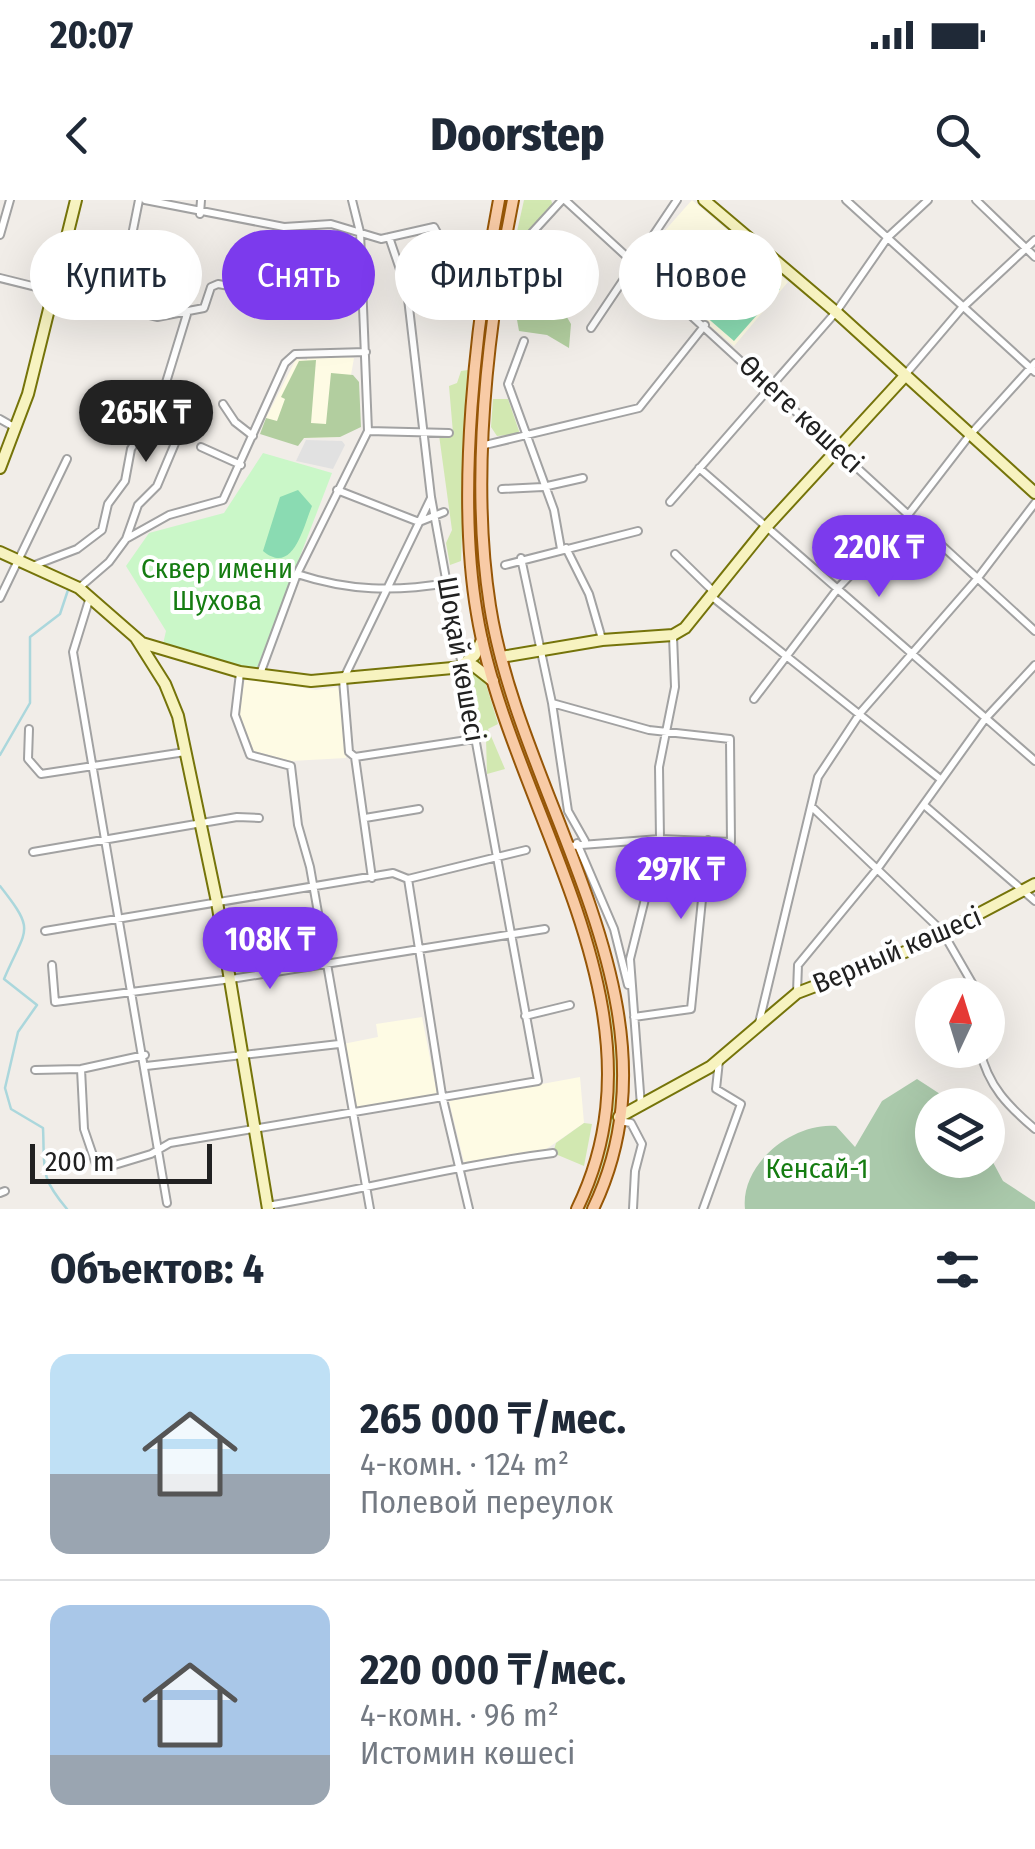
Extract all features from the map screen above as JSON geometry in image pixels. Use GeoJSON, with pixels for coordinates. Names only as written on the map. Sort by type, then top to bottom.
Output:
{"type":"FeatureCollection","features":[{"type":"Feature","properties":{"kind":"main road"},"geometry":{"type":"LineString","coordinates":[[499,200],[482,299],[468,536],[482,640],[493,681],[580,921],[602,1000],[608,1068],[606,1112],[577,1209]]}},
{"type":"Feature","properties":{"kind":"main road"},"geometry":{"type":"LineString","coordinates":[[513,200],[492,340],[483,531],[500,657],[576,844],[616,1002],[623,1068],[618,1119],[593,1209]]}},
{"type":"Feature","properties":{"kind":"street"},"geometry":{"type":"LineString","coordinates":[[0,236],[10,200]]}},
{"type":"Feature","properties":{"kind":"street"},"geometry":{"type":"LineString","coordinates":[[69,230],[76,200]]}},
{"type":"Feature","properties":{"kind":"street"},"geometry":{"type":"LineString","coordinates":[[135,230],[142,200],[284,227],[332,224],[353,230]]}},
{"type":"Feature","properties":{"kind":"street"},"geometry":{"type":"LineString","coordinates":[[200,214],[201,200]]}},
{"type":"Feature","properties":{"kind":"street"},"geometry":{"type":"LineString","coordinates":[[352,200],[360,230]]}},
{"type":"Feature","properties":{"kind":"street"},"geometry":{"type":"LineString","coordinates":[[535,230],[564,200]]}},
{"type":"Feature","properties":{"kind":"street","name":"Өнеге көшесі"},"geometry":{"type":"LineString","coordinates":[[564,200],[619,249]]}},
{"type":"Feature","properties":{"kind":"street"},"geometry":{"type":"LineString","coordinates":[[656,230],[676,200]]}},
{"type":"Feature","properties":{"kind":"street"},"geometry":{"type":"LineString","coordinates":[[704,200],[836,312],[1035,493]]}},
{"type":"Feature","properties":{"kind":"street"},"geometry":{"type":"LineString","coordinates":[[754,700],[839,587],[908,515],[969,436],[1033,368],[961,309],[846,200]]}},
{"type":"Feature","properties":{"kind":"street"},"geometry":{"type":"LineString","coordinates":[[670,502],[836,312],[888,237],[928,200]]}},
{"type":"Feature","properties":{"kind":"street"},"geometry":{"type":"LineString","coordinates":[[976,200],[1035,257]]}},
{"type":"Feature","properties":{"kind":"street"},"geometry":{"type":"LineString","coordinates":[[375,235],[395,236]]}},
{"type":"Feature","properties":{"kind":"street","name":"Шоқай көшесі"},"geometry":{"type":"LineString","coordinates":[[389,237],[407,290],[431,497],[538,1081],[442,1096]]}},
{"type":"Feature","properties":{"kind":"street"},"geometry":{"type":"LineString","coordinates":[[500,657],[539,648],[673,635],[698,616],[768,525],[961,309],[1035,240]]}},
{"type":"Feature","properties":{"kind":"street"},"geometry":{"type":"LineString","coordinates":[[0,278],[30,285]]}},
{"type":"Feature","properties":{"kind":"street"},"geometry":{"type":"LineString","coordinates":[[202,309],[211,287],[222,285]]}},
{"type":"Feature","properties":{"kind":"street"},"geometry":{"type":"LineString","coordinates":[[591,328],[619,285]]}},
{"type":"Feature","properties":{"kind":"street"},"geometry":{"type":"LineString","coordinates":[[0,468],[16,428],[46,320]]}},
{"type":"Feature","properties":{"kind":"street"},"geometry":{"type":"LineString","coordinates":[[34,566],[77,549],[102,530],[108,504],[125,481],[132,449],[155,414],[185,320]]}},
{"type":"Feature","properties":{"kind":"street"},"geometry":{"type":"LineString","coordinates":[[260,676],[297,574],[368,431],[364,320]]}},
{"type":"Feature","properties":{"kind":"street","name":"Өнеге көшесі"},"geometry":{"type":"LineString","coordinates":[[698,320],[1035,631]]}},
{"type":"Feature","properties":{"kind":"street"},"geometry":{"type":"LineString","coordinates":[[486,445],[639,408],[705,326]]}},
{"type":"Feature","properties":{"kind":"street"},"geometry":{"type":"LineString","coordinates":[[524,341],[508,384],[554,510],[563,548],[589,594],[602,640]]}},
{"type":"Feature","properties":{"kind":"street"},"geometry":{"type":"LineString","coordinates":[[126,538],[169,514],[223,500],[285,363],[295,354],[366,352]]}},
{"type":"Feature","properties":{"kind":"street"},"geometry":{"type":"LineString","coordinates":[[222,404],[235,422],[253,436]]}},
{"type":"Feature","properties":{"kind":"street"},"geometry":{"type":"LineString","coordinates":[[0,419],[16,428]]}},
{"type":"Feature","properties":{"kind":"street"},"geometry":{"type":"LineString","coordinates":[[368,431],[449,433]]}},
{"type":"Feature","properties":{"kind":"street"},"geometry":{"type":"LineString","coordinates":[[79,588],[109,562],[126,538],[138,505],[157,486],[176,441]]}},
{"type":"Feature","properties":{"kind":"street"},"geometry":{"type":"LineString","coordinates":[[201,447],[241,465]]}},
{"type":"Feature","properties":{"kind":"street"},"geometry":{"type":"LineString","coordinates":[[0,598],[67,459]]}},
{"type":"Feature","properties":{"kind":"street"},"geometry":{"type":"LineString","coordinates":[[700,468],[839,587],[984,720],[1035,760]]}},
{"type":"Feature","properties":{"kind":"street"},"geometry":{"type":"LineString","coordinates":[[502,489],[543,488],[582,478]]}},
{"type":"Feature","properties":{"kind":"street"},"geometry":{"type":"LineString","coordinates":[[337,490],[419,522],[444,512]]}},
{"type":"Feature","properties":{"kind":"street"},"geometry":{"type":"LineString","coordinates":[[372,878],[343,680],[431,497]]}},
{"type":"Feature","properties":{"kind":"street"},"geometry":{"type":"LineString","coordinates":[[757,1029],[818,777],[861,712],[977,579],[1035,503]]}},
{"type":"Feature","properties":{"kind":"street"},"geometry":{"type":"LineString","coordinates":[[505,565],[638,531]]}},
{"type":"Feature","properties":{"kind":"street"},"geometry":{"type":"LineString","coordinates":[[0,552],[90,596],[136,638],[166,684],[202,825],[268,1207],[553,1153]]}},
{"type":"Feature","properties":{"kind":"street"},"geometry":{"type":"LineString","coordinates":[[675,554],[712,593],[939,778]]}},
{"type":"Feature","properties":{"kind":"street"},"geometry":{"type":"LineString","coordinates":[[521,558],[552,703],[576,844],[614,930],[634,1018]]}},
{"type":"Feature","properties":{"kind":"street"},"geometry":{"type":"LineString","coordinates":[[297,574],[336,586],[386,589],[448,583]]}},
{"type":"Feature","properties":{"kind":"street"},"geometry":{"type":"LineString","coordinates":[[90,596],[72,652],[134,992],[167,1203]]}},
{"type":"Feature","properties":{"kind":"street"},"geometry":{"type":"LineString","coordinates":[[641,1106],[630,959],[660,839],[659,767],[675,687],[673,635]]}},
{"type":"Feature","properties":{"kind":"street"},"geometry":{"type":"LineString","coordinates":[[136,638],[260,676],[343,680],[474,666],[493,681]]}},
{"type":"Feature","properties":{"kind":"street"},"geometry":{"type":"LineString","coordinates":[[461,666],[474,655],[482,640]]}},
{"type":"Feature","properties":{"kind":"street"},"geometry":{"type":"LineString","coordinates":[[797,993],[798,964],[878,868],[984,720],[1035,665]]}},
{"type":"Feature","properties":{"kind":"street"},"geometry":{"type":"LineString","coordinates":[[240,672],[236,715],[250,755],[291,766],[298,825],[370,1209]]}},
{"type":"Feature","properties":{"kind":"street"},"geometry":{"type":"LineString","coordinates":[[552,703],[665,732],[730,739],[731,842],[660,839],[576,844]]}},
{"type":"Feature","properties":{"kind":"street"},"geometry":{"type":"LineString","coordinates":[[29,729],[28,759],[41,774],[186,752]]}},
{"type":"Feature","properties":{"kind":"street"},"geometry":{"type":"LineString","coordinates":[[352,755],[474,738]]}},
{"type":"Feature","properties":{"kind":"street"},"geometry":{"type":"LineString","coordinates":[[924,804],[1035,901]]}},
{"type":"Feature","properties":{"kind":"street"},"geometry":{"type":"LineString","coordinates":[[812,806],[942,931],[969,978]]}},
{"type":"Feature","properties":{"kind":"street"},"geometry":{"type":"LineString","coordinates":[[365,818],[419,808]]}},
{"type":"Feature","properties":{"kind":"street"},"geometry":{"type":"LineString","coordinates":[[34,852],[259,818]]}},
{"type":"Feature","properties":{"kind":"street"},"geometry":{"type":"LineString","coordinates":[[634,1018],[691,1008],[708,840]]}},
{"type":"Feature","properties":{"kind":"street"},"geometry":{"type":"LineString","coordinates":[[45,930],[393,873],[408,879],[526,850]]}},
{"type":"Feature","properties":{"kind":"street"},"geometry":{"type":"LineString","coordinates":[[408,879],[442,1096],[469,1209]]}},
{"type":"Feature","properties":{"kind":"street","name":"Верный көшесі"},"geometry":{"type":"LineString","coordinates":[[618,1119],[719,1062],[797,993],[910,950],[942,931],[982,916],[1035,884]]}},
{"type":"Feature","properties":{"kind":"street"},"geometry":{"type":"LineString","coordinates":[[52,965],[54,1002],[326,965],[418,946],[546,929]]}},
{"type":"Feature","properties":{"kind":"street"},"geometry":{"type":"LineString","coordinates":[[525,1016],[570,1005]]}},
{"type":"Feature","properties":{"kind":"street"},"geometry":{"type":"LineString","coordinates":[[146,1066],[338,1044]]}},
{"type":"Feature","properties":{"kind":"street"},"geometry":{"type":"LineString","coordinates":[[36,1070],[81,1069],[145,1056]]}},
{"type":"Feature","properties":{"kind":"street"},"geometry":{"type":"LineString","coordinates":[[703,1209],[741,1104],[716,1089],[719,1062]]}},
{"type":"Feature","properties":{"kind":"street"},"geometry":{"type":"LineString","coordinates":[[985,1068],[1006,1106],[1035,1128]]}},
{"type":"Feature","properties":{"kind":"street"},"geometry":{"type":"LineString","coordinates":[[81,1069],[84,1129],[98,1170],[159,1149],[442,1096]]}},
{"type":"Feature","properties":{"kind":"street"},"geometry":{"type":"LineString","coordinates":[[618,1119],[631,1123],[647,1156]]}},
{"type":"Feature","properties":{"kind":"street"},"geometry":{"type":"LineString","coordinates":[[634,1209],[635,1171],[642,1144]]}},
{"type":"Feature","properties":{"kind":"shaded area"},"geometry":{"type":"Polygon","coordinates":[[[692,200],[727,230],[665,230],[692,200]]]}},
{"type":"Feature","properties":{"kind":"shaded area"},"geometry":{"type":"Polygon","coordinates":[[[703,320],[756,320],[734,346],[703,320]]]}},
{"type":"Feature","properties":{"kind":"shaded area"},"geometry":{"type":"Polygon","coordinates":[[[307,354],[354,358],[340,437],[280,439],[266,418],[296,359],[307,360],[307,354]]]}},
{"type":"Feature","properties":{"kind":"shaded area"},"geometry":{"type":"Polygon","coordinates":[[[306,440],[342,441],[345,445],[333,469],[296,461],[306,440]]]}},
{"type":"Feature","properties":{"kind":"shaded area"},"geometry":{"type":"Polygon","coordinates":[[[245,678],[316,690],[339,687],[346,758],[291,761],[254,751],[239,714],[245,678]]]}},
{"type":"Feature","properties":{"kind":"shaded area"},"geometry":{"type":"Polygon","coordinates":[[[422,1017],[437,1094],[355,1110],[343,1044],[378,1037],[376,1024],[422,1017]]]}},
{"type":"Feature","properties":{"kind":"shaded area"},"geometry":{"type":"Polygon","coordinates":[[[580,1077],[584,1123],[545,1150],[464,1162],[449,1101],[580,1077]]]}},
{"type":"Feature","properties":{"kind":"green space"},"geometry":{"type":"Polygon","coordinates":[[[503,200],[508,200],[503,230],[498,230],[503,200]]]}},
{"type":"Feature","properties":{"kind":"green space"},"geometry":{"type":"Polygon","coordinates":[[[524,200],[551,200],[554,208],[531,230],[517,230],[524,200]]]}},
{"type":"Feature","properties":{"kind":"green space"},"geometry":{"type":"Polygon","coordinates":[[[485,320],[489,320],[478,450],[480,601],[474,501],[485,320]]]}},
{"type":"Feature","properties":{"kind":"green space"},"geometry":{"type":"Polygon","coordinates":[[[517,320],[569,320],[569,348],[547,335],[519,331],[517,320]]]}},
{"type":"Feature","properties":{"kind":"green space"},"geometry":{"type":"Polygon","coordinates":[[[710,320],[753,320],[734,341],[710,320]]]}},
{"type":"Feature","properties":{"kind":"green space"},"geometry":{"type":"Polygon","coordinates":[[[316,360],[311,423],[326,424],[331,373],[353,375],[359,382],[361,427],[340,437],[304,438],[298,446],[260,434],[266,418],[277,421],[285,399],[281,397],[299,361],[316,360]]]}},
{"type":"Feature","properties":{"kind":"green space"},"geometry":{"type":"Polygon","coordinates":[[[468,370],[461,561],[450,565],[446,543],[452,530],[439,435],[453,433],[449,386],[457,383],[461,371],[468,370]]]}},
{"type":"Feature","properties":{"kind":"green space"},"geometry":{"type":"Polygon","coordinates":[[[493,399],[508,399],[520,434],[497,436],[491,427],[493,399]]]}},
{"type":"Feature","properties":{"kind":"green space","name":"Сквер имени Шухова"},"geometry":{"type":"Polygon","coordinates":[[[263,453],[332,473],[256,671],[163,644],[166,631],[126,566],[149,533],[224,513],[263,453]]]}},
{"type":"Feature","properties":{"kind":"green space"},"geometry":{"type":"Polygon","coordinates":[[[298,490],[312,506],[305,526],[289,554],[273,557],[263,551],[280,497],[298,490]]]}},
{"type":"Feature","properties":{"kind":"green space"},"geometry":{"type":"Polygon","coordinates":[[[487,624],[506,698],[593,931],[615,1027],[617,1110],[606,1161],[588,1209],[583,1209],[601,1159],[610,1111],[612,1063],[607,1016],[583,922],[498,676],[483,625],[487,624]]]}},
{"type":"Feature","properties":{"kind":"green space"},"geometry":{"type":"Polygon","coordinates":[[[472,669],[483,674],[498,724],[488,729],[505,769],[487,774],[486,738],[478,727],[466,675],[472,669]]]}},
{"type":"Feature","properties":{"kind":"green space","name":"Кенсай-1"},"geometry":{"type":"Polygon","coordinates":[[[917,1079],[931,1088],[915,1088],[915,1178],[1001,1178],[1035,1202],[1035,1209],[745,1209],[751,1176],[773,1149],[803,1131],[836,1126],[855,1147],[882,1101],[917,1079]]]}},
{"type":"Feature","properties":{"kind":"green space"},"geometry":{"type":"Polygon","coordinates":[[[584,1123],[592,1124],[584,1166],[553,1153],[556,1143],[584,1123]]]}},
{"type":"Feature","properties":{"kind":"waterway"},"geometry":{"type":"LineString","coordinates":[[0,755],[30,703],[30,637],[60,614],[68,590]]}},
{"type":"Feature","properties":{"kind":"waterway"},"geometry":{"type":"LineString","coordinates":[[0,886],[19,913],[24,931],[4,979],[37,1005],[18,1032],[5,1088],[11,1109],[43,1128],[48,1180],[67,1209]]}}]}
